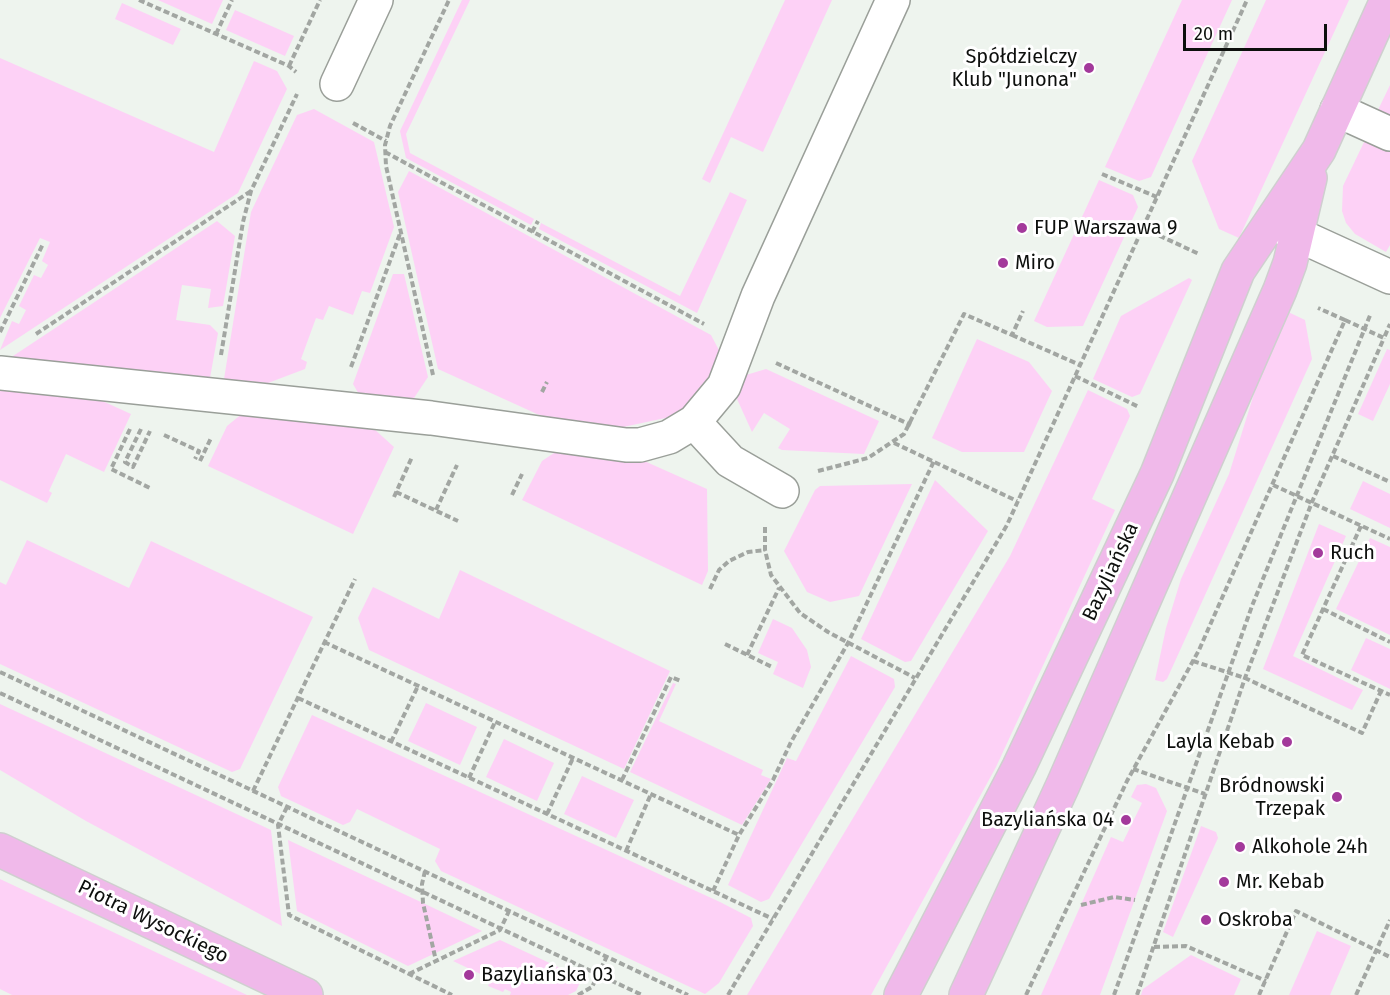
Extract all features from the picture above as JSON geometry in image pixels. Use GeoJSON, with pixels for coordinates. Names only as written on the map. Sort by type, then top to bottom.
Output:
{"type":"FeatureCollection","features":[{"type":"Feature","properties":{"kind":"main road","name":"Bazyliańska"},"geometry":{"type":"LineString","coordinates":[[901,995],[1019,767],[1157,474],[1235,278],[1245,258],[1283,228],[1387,0]]}},
{"type":"Feature","properties":{"kind":"main road","name":"Bazyliańska"},"geometry":{"type":"LineString","coordinates":[[966,995],[1063,785],[1275,301],[1290,263],[1283,228]]}},
{"type":"Feature","properties":{"kind":"main road"},"geometry":{"type":"LineString","coordinates":[[0,829],[69,882]]}},
{"type":"Feature","properties":{"kind":"main road","name":"Piotra Wysockiego"},"geometry":{"type":"LineString","coordinates":[[0,850],[306,995]]}},
{"type":"Feature","properties":{"kind":"street"},"geometry":{"type":"LineString","coordinates":[[337,84],[376,0]]}},
{"type":"Feature","properties":{"kind":"street"},"geometry":{"type":"LineString","coordinates":[[0,373],[443,420],[626,445],[654,442],[694,422],[724,386],[758,296],[893,0]]}},
{"type":"Feature","properties":{"kind":"street"},"geometry":{"type":"LineString","coordinates":[[1337,110],[1390,134]]}},
{"type":"Feature","properties":{"kind":"street"},"geometry":{"type":"LineString","coordinates":[[1283,228],[1388,276]]}},
{"type":"Feature","properties":{"kind":"street"},"geometry":{"type":"LineString","coordinates":[[694,422],[730,461],[782,490]]}},
{"type":"Feature","properties":{"kind":"path"},"geometry":{"type":"LineString","coordinates":[[139,0],[289,66],[298,77]]}},
{"type":"Feature","properties":{"kind":"path"},"geometry":{"type":"LineString","coordinates":[[216,34],[232,0]]}},
{"type":"Feature","properties":{"kind":"path"},"geometry":{"type":"LineString","coordinates":[[289,66],[320,0]]}},
{"type":"Feature","properties":{"kind":"path"},"geometry":{"type":"LineString","coordinates":[[443,420],[385,152],[390,126],[449,0]]}},
{"type":"Feature","properties":{"kind":"path"},"geometry":{"type":"LineString","coordinates":[[728,995],[994,547],[1247,0]]}},
{"type":"Feature","properties":{"kind":"path"},"geometry":{"type":"LineString","coordinates":[[214,395],[243,222],[251,191],[298,87]]}},
{"type":"Feature","properties":{"kind":"path"},"geometry":{"type":"LineString","coordinates":[[385,152],[532,232],[538,238],[740,345],[911,425]]}},
{"type":"Feature","properties":{"kind":"path"},"geometry":{"type":"LineString","coordinates":[[1102,174],[1157,197]]}},
{"type":"Feature","properties":{"kind":"path"},"geometry":{"type":"LineString","coordinates":[[29,338],[251,191]]}},
{"type":"Feature","properties":{"kind":"path"},"geometry":{"type":"LineString","coordinates":[[532,232],[538,221]]}},
{"type":"Feature","properties":{"kind":"path"},"geometry":{"type":"LineString","coordinates":[[337,408],[401,230]]}},
{"type":"Feature","properties":{"kind":"path"},"geometry":{"type":"LineString","coordinates":[[0,333],[43,244]]}},
{"type":"Feature","properties":{"kind":"path"},"geometry":{"type":"LineString","coordinates":[[1114,995],[1187,788],[1296,495],[1388,276]]}},
{"type":"Feature","properties":{"kind":"path"},"geometry":{"type":"LineString","coordinates":[[1012,335],[1023,311]]}},
{"type":"Feature","properties":{"kind":"path"},"geometry":{"type":"LineString","coordinates":[[915,678],[848,643],[800,613],[779,588],[767,562],[765,526],[782,490],[812,473],[868,458],[894,443],[911,425],[964,314],[1080,365]]}},
{"type":"Feature","properties":{"kind":"path"},"geometry":{"type":"LineString","coordinates":[[1345,320],[1384,338]]}},
{"type":"Feature","properties":{"kind":"path"},"geometry":{"type":"LineString","coordinates":[[1137,995],[1245,678],[1312,502],[1390,324]]}},
{"type":"Feature","properties":{"kind":"path"},"geometry":{"type":"LineString","coordinates":[[1075,376],[1148,412]]}},
{"type":"Feature","properties":{"kind":"path"},"geometry":{"type":"LineString","coordinates":[[155,389],[125,462],[133,467],[151,429],[199,451],[197,460],[205,450]]}},
{"type":"Feature","properties":{"kind":"path"},"geometry":{"type":"LineString","coordinates":[[150,488],[111,469],[155,389]]}},
{"type":"Feature","properties":{"kind":"path"},"geometry":{"type":"LineString","coordinates":[[436,510],[477,425]]}},
{"type":"Feature","properties":{"kind":"path"},"geometry":{"type":"LineString","coordinates":[[894,443],[1017,501]]}},
{"type":"Feature","properties":{"kind":"path"},"geometry":{"type":"LineString","coordinates":[[1333,456],[1390,482]]}},
{"type":"Feature","properties":{"kind":"path"},"geometry":{"type":"LineString","coordinates":[[713,891],[739,835],[773,780],[791,742],[848,643],[934,462]]}},
{"type":"Feature","properties":{"kind":"path"},"geometry":{"type":"LineString","coordinates":[[512,495],[518,484]]}},
{"type":"Feature","properties":{"kind":"path"},"geometry":{"type":"LineString","coordinates":[[1273,485],[1390,539]]}},
{"type":"Feature","properties":{"kind":"path"},"geometry":{"type":"LineString","coordinates":[[396,492],[458,521]]}},
{"type":"Feature","properties":{"kind":"path"},"geometry":{"type":"LineString","coordinates":[[1362,526],[1302,655],[1390,695]]}},
{"type":"Feature","properties":{"kind":"path"},"geometry":{"type":"LineString","coordinates":[[710,589],[716,575],[729,561],[748,552],[765,550]]}},
{"type":"Feature","properties":{"kind":"path"},"geometry":{"type":"LineString","coordinates":[[254,791],[355,579]]}},
{"type":"Feature","properties":{"kind":"path"},"geometry":{"type":"LineString","coordinates":[[747,655],[779,588]]}},
{"type":"Feature","properties":{"kind":"path"},"geometry":{"type":"LineString","coordinates":[[1323,609],[1390,642]]}},
{"type":"Feature","properties":{"kind":"path"},"geometry":{"type":"LineString","coordinates":[[324,642],[739,835]]}},
{"type":"Feature","properties":{"kind":"path"},"geometry":{"type":"LineString","coordinates":[[725,644],[772,667]]}},
{"type":"Feature","properties":{"kind":"path"},"geometry":{"type":"LineString","coordinates":[[1193,661],[1245,678],[1362,733],[1382,691]]}},
{"type":"Feature","properties":{"kind":"path"},"geometry":{"type":"LineString","coordinates":[[0,672],[688,995]]}},
{"type":"Feature","properties":{"kind":"path"},"geometry":{"type":"LineString","coordinates":[[622,780],[671,677],[681,681]]}},
{"type":"Feature","properties":{"kind":"path"},"geometry":{"type":"LineString","coordinates":[[391,742],[418,686]]}},
{"type":"Feature","properties":{"kind":"path"},"geometry":{"type":"LineString","coordinates":[[0,693],[642,995]]}},
{"type":"Feature","properties":{"kind":"path"},"geometry":{"type":"LineString","coordinates":[[298,698],[773,919]]}},
{"type":"Feature","properties":{"kind":"path"},"geometry":{"type":"LineString","coordinates":[[469,778],[495,722]]}},
{"type":"Feature","properties":{"kind":"path"},"geometry":{"type":"LineString","coordinates":[[547,814],[573,758]]}},
{"type":"Feature","properties":{"kind":"path"},"geometry":{"type":"LineString","coordinates":[[1133,769],[1206,794]]}},
{"type":"Feature","properties":{"kind":"path"},"geometry":{"type":"LineString","coordinates":[[626,851],[651,794]]}},
{"type":"Feature","properties":{"kind":"path"},"geometry":{"type":"LineString","coordinates":[[287,807],[278,825],[290,915],[452,995]]}},
{"type":"Feature","properties":{"kind":"path"},"geometry":{"type":"LineString","coordinates":[[425,871],[422,893],[436,961]]}},
{"type":"Feature","properties":{"kind":"path"},"geometry":{"type":"LineString","coordinates":[[1081,905],[1114,897],[1135,900]]}},
{"type":"Feature","properties":{"kind":"path"},"geometry":{"type":"LineString","coordinates":[[408,975],[500,930],[509,911]]}},
{"type":"Feature","properties":{"kind":"path"},"geometry":{"type":"LineString","coordinates":[[1259,995],[1296,911],[1390,957]]}},
{"type":"Feature","properties":{"kind":"path"},"geometry":{"type":"LineString","coordinates":[[1356,995],[1390,920]]}},
{"type":"Feature","properties":{"kind":"path"},"geometry":{"type":"LineString","coordinates":[[1154,947],[1186,946],[1266,981]]}},
{"type":"Feature","properties":{"kind":"path"},"geometry":{"type":"LineString","coordinates":[[578,995],[592,987],[607,956]]}},
{"type":"Feature","properties":{"kind":"shaded area"},"geometry":{"type":"Polygon","coordinates":[[[158,0],[223,0],[212,24],[158,0]]]}},
{"type":"Feature","properties":{"kind":"shaded area"},"geometry":{"type":"Polygon","coordinates":[[[462,0],[470,0],[406,134],[410,153],[534,219],[531,225],[406,158],[400,131],[462,0]]]}},
{"type":"Feature","properties":{"kind":"shaded area"},"geometry":{"type":"Polygon","coordinates":[[[785,0],[832,0],[763,152],[731,137],[710,183],[702,179],[785,0]]]}},
{"type":"Feature","properties":{"kind":"shaded area"},"geometry":{"type":"Polygon","coordinates":[[[1182,0],[1232,0],[1151,177],[1139,181],[1105,167],[1182,0]]]}},
{"type":"Feature","properties":{"kind":"shaded area"},"geometry":{"type":"Polygon","coordinates":[[[1266,0],[1349,0],[1239,238],[1219,229],[1192,161],[1266,0]]]}},
{"type":"Feature","properties":{"kind":"shaded area"},"geometry":{"type":"Polygon","coordinates":[[[122,3],[181,29],[173,45],[115,19],[122,3]]]}},
{"type":"Feature","properties":{"kind":"shaded area"},"geometry":{"type":"Polygon","coordinates":[[[235,10],[294,36],[285,56],[226,30],[235,10]]]}},
{"type":"Feature","properties":{"kind":"shaded area"},"geometry":{"type":"Polygon","coordinates":[[[0,58],[214,152],[254,61],[277,71],[287,89],[238,193],[0,350],[12,321],[19,324],[26,310],[19,306],[34,275],[41,278],[48,265],[42,261],[50,242],[40,238],[0,318],[0,58]]]}},
{"type":"Feature","properties":{"kind":"shaded area"},"geometry":{"type":"Polygon","coordinates":[[[1390,85],[1390,115],[1378,110],[1390,85]]]}},
{"type":"Feature","properties":{"kind":"shaded area"},"geometry":{"type":"Polygon","coordinates":[[[314,109],[374,142],[394,227],[370,293],[362,291],[353,315],[329,306],[323,320],[316,318],[301,359],[307,362],[305,369],[268,383],[224,379],[251,212],[297,115],[314,109]]]}},
{"type":"Feature","properties":{"kind":"shaded area"},"geometry":{"type":"Polygon","coordinates":[[[1365,140],[1390,151],[1390,245],[1386,252],[1355,234],[1346,223],[1342,211],[1343,186],[1365,140]]]}},
{"type":"Feature","properties":{"kind":"shaded area"},"geometry":{"type":"Polygon","coordinates":[[[409,171],[711,335],[721,354],[702,396],[670,417],[614,429],[556,420],[537,414],[438,369],[398,192],[409,171]]]}},
{"type":"Feature","properties":{"kind":"shaded area"},"geometry":{"type":"Polygon","coordinates":[[[1099,180],[1133,195],[1138,207],[1083,326],[1047,327],[1034,321],[1099,180]]]}},
{"type":"Feature","properties":{"kind":"shaded area"},"geometry":{"type":"Polygon","coordinates":[[[730,192],[747,200],[697,313],[539,229],[541,223],[680,296],[730,192]]]}},
{"type":"Feature","properties":{"kind":"shaded area"},"geometry":{"type":"Polygon","coordinates":[[[217,221],[235,236],[223,306],[208,308],[211,289],[182,285],[176,320],[210,325],[218,333],[210,378],[10,358],[217,221]]]}},
{"type":"Feature","properties":{"kind":"shaded area"},"geometry":{"type":"Polygon","coordinates":[[[393,274],[404,274],[428,377],[412,401],[360,396],[353,384],[393,274]]]}},
{"type":"Feature","properties":{"kind":"shaded area"},"geometry":{"type":"Polygon","coordinates":[[[1189,278],[1192,280],[1140,394],[1132,397],[1093,379],[1121,316],[1189,278]]]}},
{"type":"Feature","properties":{"kind":"shaded area"},"geometry":{"type":"Polygon","coordinates":[[[1286,311],[1305,320],[1312,359],[1167,679],[1163,682],[1155,680],[1166,628],[1181,579],[1229,474],[1263,365],[1286,311]]]}},
{"type":"Feature","properties":{"kind":"shaded area"},"geometry":{"type":"Polygon","coordinates":[[[977,339],[1029,362],[1052,391],[1024,452],[962,452],[932,438],[977,339]]]}},
{"type":"Feature","properties":{"kind":"shaded area"},"geometry":{"type":"Polygon","coordinates":[[[1387,349],[1390,350],[1390,384],[1373,421],[1358,414],[1387,349]]]}},
{"type":"Feature","properties":{"kind":"shaded area"},"geometry":{"type":"Polygon","coordinates":[[[766,369],[879,421],[864,454],[782,450],[778,448],[790,429],[764,413],[752,432],[737,399],[746,375],[766,369]]]}},
{"type":"Feature","properties":{"kind":"shaded area"},"geometry":{"type":"Polygon","coordinates":[[[0,389],[98,399],[131,414],[104,472],[66,454],[49,491],[52,493],[47,503],[0,480],[0,389]]]}},
{"type":"Feature","properties":{"kind":"shaded area"},"geometry":{"type":"Polygon","coordinates":[[[1088,390],[1127,409],[1130,416],[1092,499],[1115,510],[996,767],[871,995],[747,995],[1010,556],[1088,390]]]}},
{"type":"Feature","properties":{"kind":"shaded area"},"geometry":{"type":"Polygon","coordinates":[[[243,413],[373,428],[394,447],[353,534],[208,466],[227,426],[243,413]]]}},
{"type":"Feature","properties":{"kind":"shaded area"},"geometry":{"type":"Polygon","coordinates":[[[560,449],[642,460],[707,489],[708,571],[702,585],[522,500],[542,461],[560,449]]]}},
{"type":"Feature","properties":{"kind":"shaded area"},"geometry":{"type":"Polygon","coordinates":[[[935,480],[988,531],[911,661],[905,662],[861,639],[935,480]]]}},
{"type":"Feature","properties":{"kind":"shaded area"},"geometry":{"type":"Polygon","coordinates":[[[1363,481],[1390,494],[1390,528],[1350,509],[1363,481]]]}},
{"type":"Feature","properties":{"kind":"shaded area"},"geometry":{"type":"Polygon","coordinates":[[[912,484],[859,596],[830,602],[807,592],[784,551],[815,490],[820,486],[912,484]]]}},
{"type":"Feature","properties":{"kind":"shaded area"},"geometry":{"type":"Polygon","coordinates":[[[1319,524],[1346,536],[1293,656],[1363,690],[1352,710],[1263,669],[1319,524]]]}},
{"type":"Feature","properties":{"kind":"shaded area"},"geometry":{"type":"Polygon","coordinates":[[[1370,538],[1390,547],[1390,635],[1336,609],[1370,538]]]}},
{"type":"Feature","properties":{"kind":"shaded area"},"geometry":{"type":"Polygon","coordinates":[[[27,540],[129,588],[151,541],[313,617],[240,769],[232,772],[0,664],[0,582],[6,585],[27,540]]]}},
{"type":"Feature","properties":{"kind":"shaded area"},"geometry":{"type":"Polygon","coordinates":[[[460,570],[670,671],[624,769],[369,650],[358,618],[373,587],[439,619],[460,570]]]}},
{"type":"Feature","properties":{"kind":"shaded area"},"geometry":{"type":"Polygon","coordinates":[[[773,619],[792,628],[807,650],[811,667],[803,688],[773,674],[778,662],[758,653],[773,619]]]}},
{"type":"Feature","properties":{"kind":"shaded area"},"geometry":{"type":"Polygon","coordinates":[[[1366,638],[1390,649],[1390,689],[1351,670],[1366,638]]]}},
{"type":"Feature","properties":{"kind":"shaded area"},"geometry":{"type":"Polygon","coordinates":[[[851,656],[894,679],[895,687],[769,899],[761,902],[728,885],[787,758],[796,761],[851,656]]]}},
{"type":"Feature","properties":{"kind":"shaded area"},"geometry":{"type":"Polygon","coordinates":[[[673,683],[676,684],[659,721],[763,770],[761,775],[771,779],[742,825],[630,772],[673,683]]]}},
{"type":"Feature","properties":{"kind":"shaded area"},"geometry":{"type":"Polygon","coordinates":[[[426,703],[477,727],[460,765],[408,741],[426,703]]]}},
{"type":"Feature","properties":{"kind":"shaded area"},"geometry":{"type":"Polygon","coordinates":[[[0,704],[271,830],[282,926],[86,821],[0,770],[0,704]]]}},
{"type":"Feature","properties":{"kind":"shaded area"},"geometry":{"type":"Polygon","coordinates":[[[312,715],[720,902],[751,918],[753,926],[719,983],[705,994],[441,871],[435,861],[440,849],[357,809],[350,822],[343,825],[281,796],[278,787],[312,715]]]}},
{"type":"Feature","properties":{"kind":"shaded area"},"geometry":{"type":"Polygon","coordinates":[[[504,739],[554,763],[537,801],[486,777],[504,739]]]}},
{"type":"Feature","properties":{"kind":"shaded area"},"geometry":{"type":"Polygon","coordinates":[[[582,776],[634,800],[616,838],[564,814],[582,776]]]}},
{"type":"Feature","properties":{"kind":"shaded area"},"geometry":{"type":"Polygon","coordinates":[[[1146,784],[1156,788],[1167,811],[1100,995],[1041,995],[1111,837],[1123,842],[1142,803],[1131,797],[1137,785],[1146,784]]]}},
{"type":"Feature","properties":{"kind":"shaded area"},"geometry":{"type":"Polygon","coordinates":[[[1201,826],[1216,832],[1218,838],[1173,937],[1163,932],[1201,826]]]}},
{"type":"Feature","properties":{"kind":"shaded area"},"geometry":{"type":"Polygon","coordinates":[[[288,840],[482,931],[408,966],[297,911],[288,840]]]}},
{"type":"Feature","properties":{"kind":"shaded area"},"geometry":{"type":"Polygon","coordinates":[[[0,879],[247,995],[12,995],[0,989],[0,879]]]}},
{"type":"Feature","properties":{"kind":"shaded area"},"geometry":{"type":"Polygon","coordinates":[[[1317,931],[1351,946],[1330,995],[1289,995],[1317,931]]]}},
{"type":"Feature","properties":{"kind":"shaded area"},"geometry":{"type":"Polygon","coordinates":[[[500,940],[582,978],[576,991],[568,995],[510,995],[511,992],[505,989],[503,992],[488,986],[491,979],[453,961],[500,940]]]}},
{"type":"Feature","properties":{"kind":"shaded area"},"geometry":{"type":"Polygon","coordinates":[[[1191,955],[1241,979],[1234,995],[1141,995],[1143,989],[1191,955]]]}},
{"type":"Feature","properties":{"kind":"place","name":"Spółdzielczy Klub \"Junona\""},"geometry":{"type":"Point","coordinates":[1089,68]}},
{"type":"Feature","properties":{"kind":"place","name":"FUP Warszawa 9"},"geometry":{"type":"Point","coordinates":[1022,228]}},
{"type":"Feature","properties":{"kind":"place","name":"Miro"},"geometry":{"type":"Point","coordinates":[1003,263]}},
{"type":"Feature","properties":{"kind":"place","name":"Ruch"},"geometry":{"type":"Point","coordinates":[1318,553]}},
{"type":"Feature","properties":{"kind":"place","name":"Layla Kebab"},"geometry":{"type":"Point","coordinates":[1287,742]}},
{"type":"Feature","properties":{"kind":"place","name":"Bródnowski Trzepak"},"geometry":{"type":"Point","coordinates":[1337,797]}},
{"type":"Feature","properties":{"kind":"place","name":"Bazyliańska 04"},"geometry":{"type":"Point","coordinates":[1126,820]}},
{"type":"Feature","properties":{"kind":"place","name":"Alkohole 24h"},"geometry":{"type":"Point","coordinates":[1240,847]}},
{"type":"Feature","properties":{"kind":"place","name":"Mr. Kebab"},"geometry":{"type":"Point","coordinates":[1224,882]}},
{"type":"Feature","properties":{"kind":"place","name":"Oskroba"},"geometry":{"type":"Point","coordinates":[1206,920]}},
{"type":"Feature","properties":{"kind":"place","name":"Bazyliańska 03"},"geometry":{"type":"Point","coordinates":[469,975]}}]}
